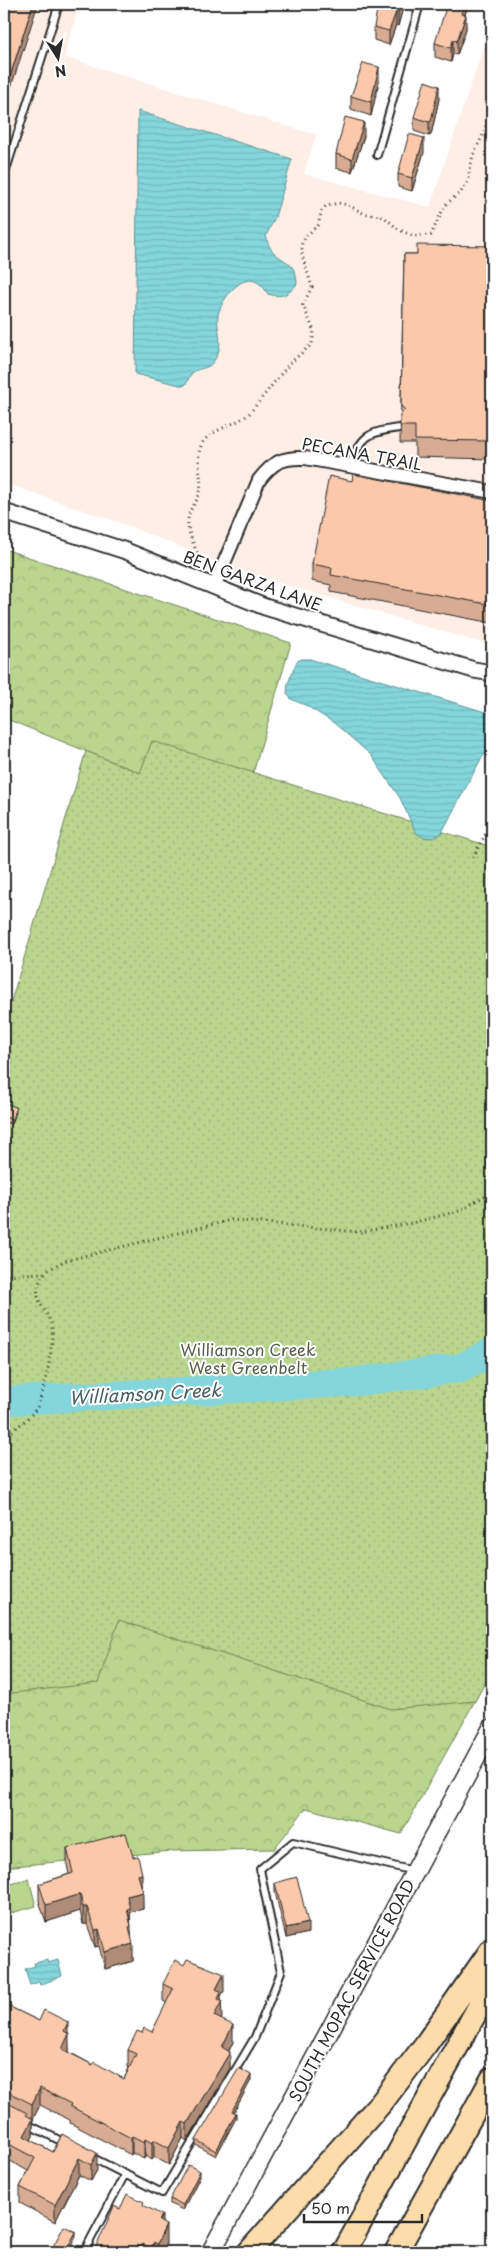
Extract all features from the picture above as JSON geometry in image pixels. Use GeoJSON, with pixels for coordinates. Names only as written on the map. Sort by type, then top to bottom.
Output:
{"type":"FeatureCollection","features":[{"type":"Feature","properties":{"kind":"highway"},"geometry":{"type":"LineString","coordinates":[[249,2252],[382,2102],[426,2044],[492,1949]]}},
{"type":"Feature","properties":{"kind":"highway"},"geometry":{"type":"LineString","coordinates":[[344,2252],[492,1983]]}},
{"type":"Feature","properties":{"kind":"highway"},"geometry":{"type":"LineString","coordinates":[[396,2252],[492,2079]]}},
{"type":"Feature","properties":{"kind":"main road","name":"SOUTH MOPAC SERVICE ROAD"},"geometry":{"type":"LineString","coordinates":[[211,2252],[492,1728]]}},
{"type":"Feature","properties":{"kind":"street","name":"PECANA TRAIL"},"geometry":{"type":"LineString","coordinates":[[214,587],[259,480],[266,470],[287,457],[305,458],[492,492]]}},
{"type":"Feature","properties":{"kind":"street","name":"BEN GARZA LANE"},"geometry":{"type":"LineString","coordinates":[[4,512],[126,551],[265,607],[474,670],[492,673]]}},
{"type":"Feature","properties":{"kind":"lane"},"geometry":{"type":"LineString","coordinates":[[4,176],[58,4]]}},
{"type":"Feature","properties":{"kind":"lane"},"geometry":{"type":"LineString","coordinates":[[377,156],[420,4]]}},
{"type":"Feature","properties":{"kind":"lane"},"geometry":{"type":"LineString","coordinates":[[349,466],[358,446],[375,431],[400,428]]}},
{"type":"Feature","properties":{"kind":"lane"},"geometry":{"type":"LineString","coordinates":[[82,2152],[162,2193],[255,2037],[281,1972],[260,1869],[293,1842],[414,1871]]}},
{"type":"Feature","properties":{"kind":"lane"},"geometry":{"type":"LineString","coordinates":[[21,2121],[73,2148]]}},
{"type":"Feature","properties":{"kind":"lane"},"geometry":{"type":"LineString","coordinates":[[84,2252],[125,2174]]}},
{"type":"Feature","properties":{"kind":"path"},"geometry":{"type":"LineString","coordinates":[[199,557],[188,521],[188,514],[199,494],[199,465],[203,442],[210,436],[243,420],[290,364],[312,344],[314,339],[314,331],[303,305],[312,286],[302,255],[302,244],[305,237],[318,225],[322,210],[326,206],[338,203],[348,205],[363,213],[384,217],[398,229],[413,236],[431,235],[445,205],[461,192],[467,183],[473,156],[485,131],[492,90],[489,73],[492,54]]}},
{"type":"Feature","properties":{"kind":"path"},"geometry":{"type":"LineString","coordinates":[[473,857],[485,835],[492,828]]}},
{"type":"Feature","properties":{"kind":"path"},"geometry":{"type":"LineString","coordinates":[[4,1273],[8,1275],[44,1273],[64,1261],[231,1220],[360,1232],[412,1223],[459,1211],[492,1192]]}},
{"type":"Feature","properties":{"kind":"path"},"geometry":{"type":"LineString","coordinates":[[4,1437],[36,1409],[43,1392],[52,1348],[52,1323],[41,1306],[38,1289],[44,1273]]}},
{"type":"Feature","properties":{"kind":"shaded area"},"geometry":{"type":"Polygon","coordinates":[[[4,4],[80,4],[64,57],[316,135],[304,174],[430,207],[492,21],[492,646],[239,571],[121,523],[4,483],[4,4]]]}},
{"type":"Feature","properties":{"kind":"green space","name":"Williamson Creek West Greenbelt"},"geometry":{"type":"Polygon","coordinates":[[[4,549],[291,643],[251,780],[492,865],[492,1670],[401,1834],[306,1808],[274,1849],[171,1851],[4,1867],[4,1199],[140,773],[4,718],[4,549]]]}},
{"type":"Feature","properties":{"kind":"green space","name":"Williamson Creek West Greenbelt"},"geometry":{"type":"Polygon","coordinates":[[[152,741],[492,847],[492,1670],[475,1701],[391,1709],[119,1620],[98,1683],[4,1694],[4,1025],[86,751],[140,773],[152,741]]]}},
{"type":"Feature","properties":{"kind":"green space"},"geometry":{"type":"Polygon","coordinates":[[[29,1879],[36,1906],[4,1915],[4,1886],[29,1879]]]}},
{"type":"Feature","properties":{"kind":"water"},"geometry":{"type":"Polygon","coordinates":[[[138,111],[292,159],[275,217],[266,236],[273,252],[293,268],[297,284],[288,293],[277,296],[268,294],[262,286],[254,281],[247,280],[234,288],[223,302],[218,315],[220,344],[215,359],[209,366],[192,373],[184,386],[135,374],[138,111]]]}},
{"type":"Feature","properties":{"kind":"water"},"geometry":{"type":"Polygon","coordinates":[[[310,659],[492,714],[492,745],[481,759],[441,834],[433,838],[423,837],[416,833],[400,798],[371,755],[334,723],[307,706],[291,699],[287,693],[288,683],[297,661],[310,659]]]}},
{"type":"Feature","properties":{"kind":"water"},"geometry":{"type":"Polygon","coordinates":[[[47,1960],[48,1963],[58,1960],[62,1976],[40,1985],[39,1982],[30,1985],[25,1969],[35,1966],[34,1963],[47,1960]]]}},
{"type":"Feature","properties":{"kind":"building"},"geometry":{"type":"Polygon","coordinates":[[[4,4],[33,4],[4,95],[4,4]]]}},
{"type":"Feature","properties":{"kind":"building"},"geometry":{"type":"Polygon","coordinates":[[[378,4],[400,4],[389,31],[374,27],[378,4]]]}},
{"type":"Feature","properties":{"kind":"building"},"geometry":{"type":"Polygon","coordinates":[[[447,4],[464,4],[461,14],[466,15],[457,41],[453,40],[451,48],[435,43],[447,4]]]}},
{"type":"Feature","properties":{"kind":"building"},"geometry":{"type":"Polygon","coordinates":[[[363,63],[379,67],[371,102],[351,96],[363,63]]]}},
{"type":"Feature","properties":{"kind":"building"},"geometry":{"type":"Polygon","coordinates":[[[425,81],[439,86],[431,121],[429,122],[414,117],[425,81]]]}},
{"type":"Feature","properties":{"kind":"building"},"geometry":{"type":"Polygon","coordinates":[[[345,117],[364,122],[352,159],[336,154],[345,117]]]}},
{"type":"Feature","properties":{"kind":"building"},"geometry":{"type":"Polygon","coordinates":[[[409,134],[424,138],[412,178],[398,174],[409,134]]]}},
{"type":"Feature","properties":{"kind":"building"},"geometry":{"type":"Polygon","coordinates":[[[417,245],[492,246],[492,441],[415,440],[415,426],[400,426],[400,415],[405,410],[401,406],[404,254],[417,254],[417,245]]]}},
{"type":"Feature","properties":{"kind":"building"},"geometry":{"type":"Polygon","coordinates":[[[353,474],[492,501],[492,605],[331,575],[332,568],[312,564],[329,476],[352,481],[353,474]]]}},
{"type":"Feature","properties":{"kind":"building"},"geometry":{"type":"Polygon","coordinates":[[[4,1103],[16,1107],[12,1119],[4,1117],[4,1103]]]}},
{"type":"Feature","properties":{"kind":"building"},"geometry":{"type":"Polygon","coordinates":[[[126,1833],[133,1857],[138,1856],[142,1874],[138,1875],[143,1892],[127,1896],[130,1909],[127,1909],[131,1926],[129,1927],[133,1944],[105,1952],[99,1929],[95,1930],[87,1907],[83,1907],[80,1894],[46,1905],[39,1884],[73,1873],[67,1848],[126,1833]]]}},
{"type":"Feature","properties":{"kind":"building"},"geometry":{"type":"Polygon","coordinates":[[[297,1877],[308,1923],[286,1928],[275,1883],[297,1877]]]}},
{"type":"Feature","properties":{"kind":"building"},"geometry":{"type":"Polygon","coordinates":[[[187,1959],[224,1974],[216,1989],[221,1992],[218,1999],[222,2001],[214,2016],[233,2025],[222,2047],[230,2052],[187,2124],[183,2122],[169,2148],[154,2140],[152,2143],[145,2139],[144,2142],[132,2136],[131,2138],[40,2088],[32,2104],[4,2091],[4,2004],[39,2021],[44,2010],[68,2022],[64,2031],[69,2034],[62,2049],[93,2065],[94,2062],[124,2079],[136,2054],[128,2050],[137,2031],[142,2033],[144,2028],[152,2032],[173,1989],[163,1984],[175,1960],[184,1965],[187,1959]]]}},
{"type":"Feature","properties":{"kind":"building"},"geometry":{"type":"Polygon","coordinates":[[[239,2068],[251,2075],[232,2111],[236,2113],[216,2151],[196,2140],[239,2068]]]}},
{"type":"Feature","properties":{"kind":"building"},"geometry":{"type":"Polygon","coordinates":[[[4,2101],[27,2113],[26,2115],[33,2119],[24,2136],[53,2152],[62,2134],[97,2153],[91,2165],[79,2158],[55,2205],[20,2187],[35,2158],[5,2142],[4,2144],[4,2101]]]}},
{"type":"Feature","properties":{"kind":"building"},"geometry":{"type":"Polygon","coordinates":[[[188,2165],[200,2171],[183,2205],[170,2199],[188,2165]]]}},
{"type":"Feature","properties":{"kind":"building"},"geometry":{"type":"Polygon","coordinates":[[[127,2194],[144,2202],[143,2205],[162,2215],[159,2221],[166,2225],[157,2244],[154,2242],[151,2248],[143,2244],[138,2252],[94,2252],[114,2206],[120,2209],[127,2194]]]}},
{"type":"Feature","properties":{"kind":"building"},"geometry":{"type":"Polygon","coordinates":[[[64,2226],[76,2232],[65,2252],[50,2252],[64,2226]]]}},
{"type":"Feature","properties":{"kind":"building"},"geometry":{"type":"Polygon","coordinates":[[[14,2247],[17,2252],[4,2252],[14,2247]]]}},
{"type":"Feature","properties":{"kind":"waterway","name":"Williamson Creek"},"geometry":{"type":"LineString","coordinates":[[4,1401],[353,1382],[461,1368],[492,1352]]}}]}
